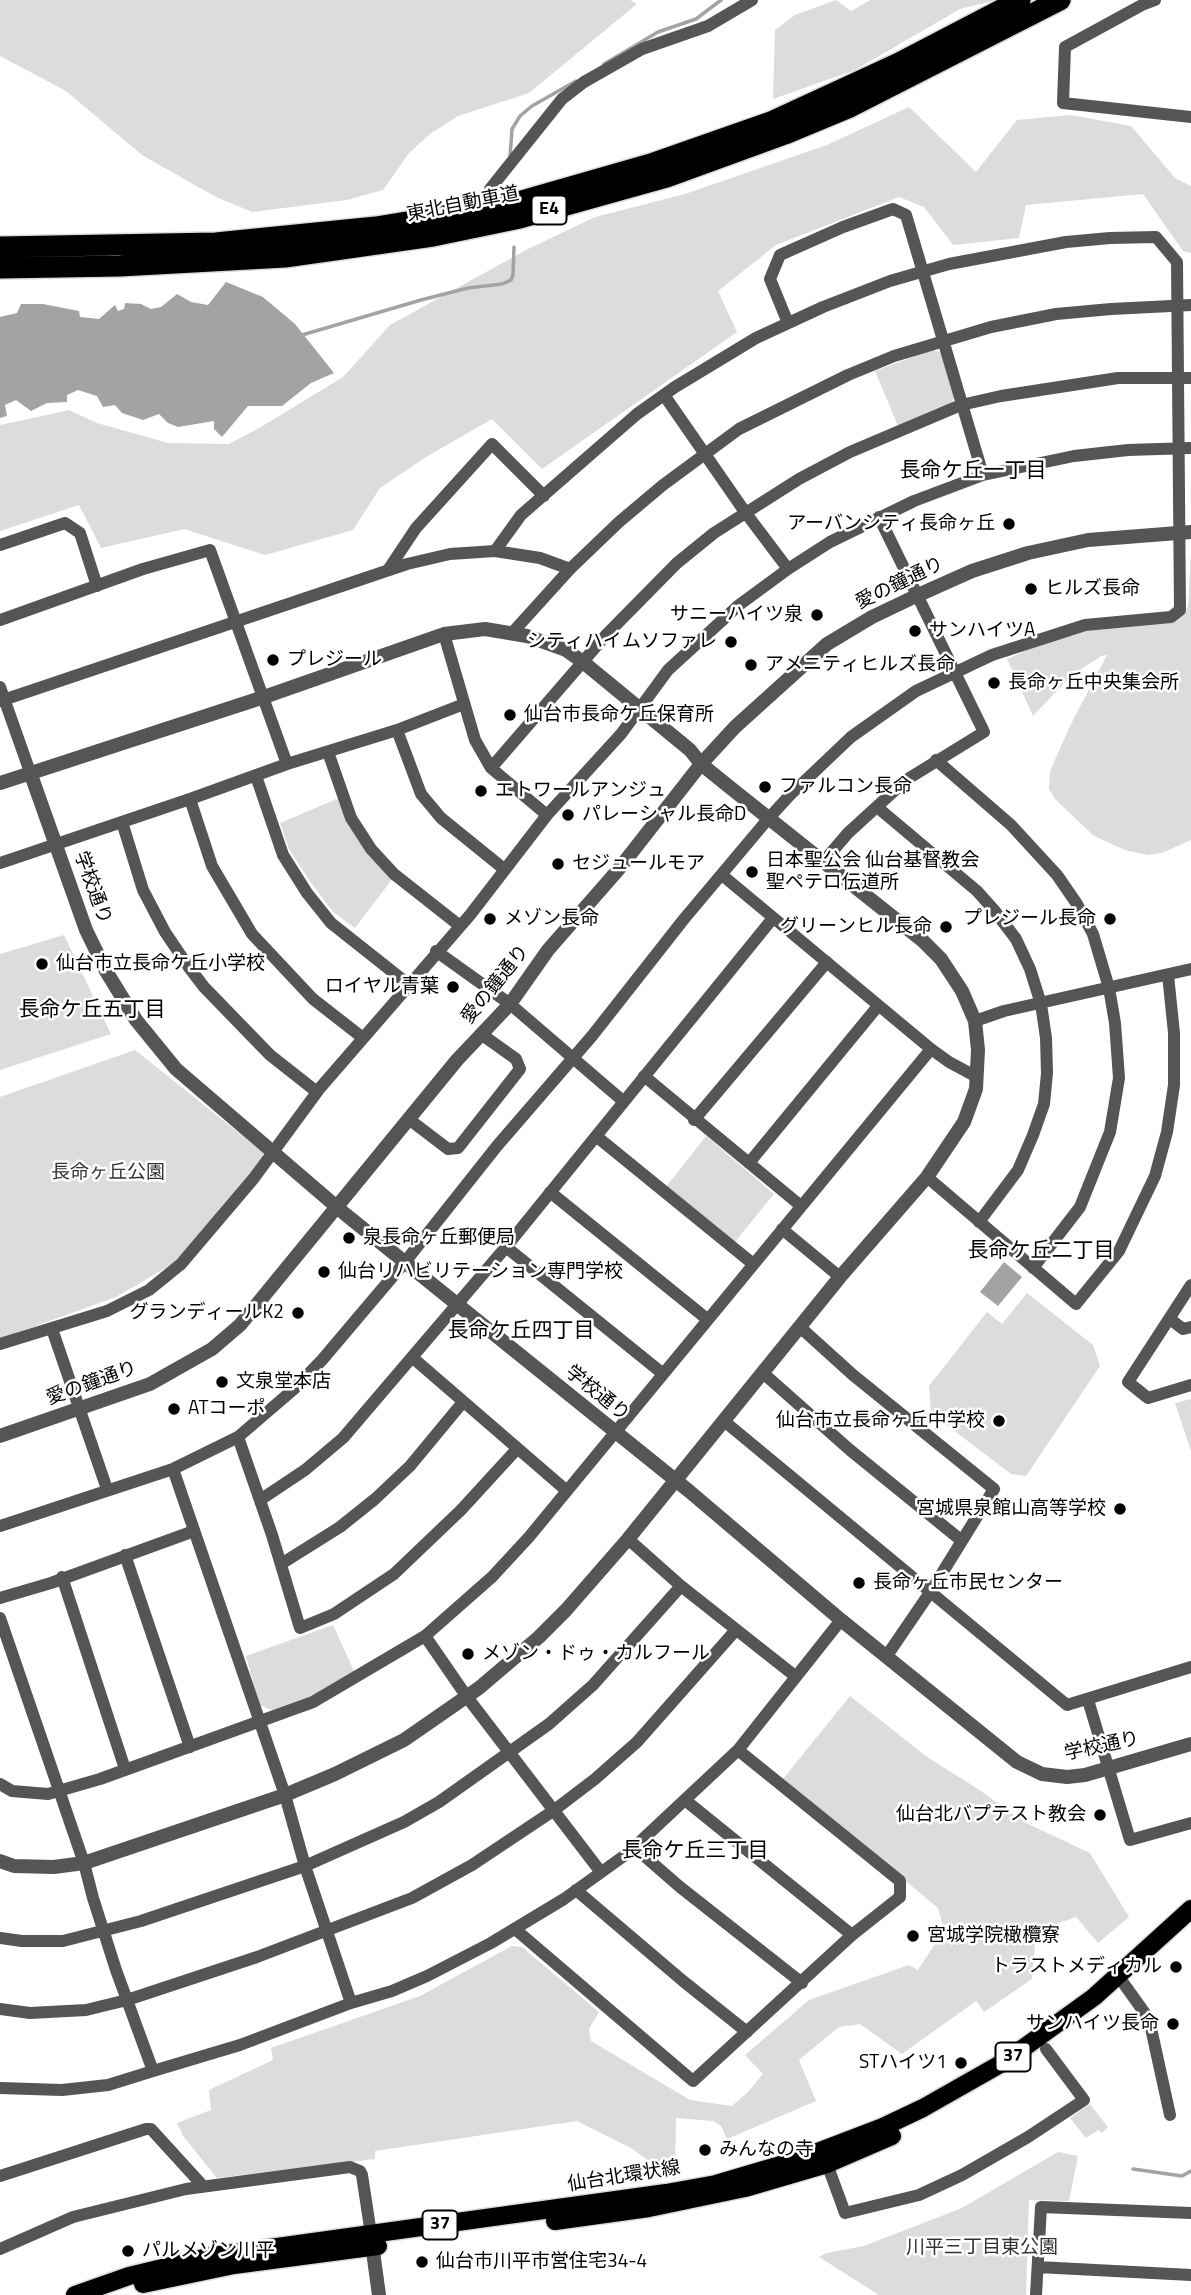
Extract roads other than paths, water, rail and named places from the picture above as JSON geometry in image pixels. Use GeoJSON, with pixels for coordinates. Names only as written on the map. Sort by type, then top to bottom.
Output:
{"type":"FeatureCollection","features":[{"type":"Feature","properties":{"kind":"highway","name":"東北自動車道"},"geometry":{"type":"LineString","coordinates":[[0,247],[216,243],[376,227],[504,206],[654,163],[771,122],[899,63],[1020,0]]}},
{"type":"Feature","properties":{"kind":"highway","name":"東北自動車道"},"geometry":{"type":"LineString","coordinates":[[0,268],[145,265],[285,257],[433,236],[520,218],[667,177],[796,130],[863,101],[1060,0]]}},
{"type":"Feature","properties":{"kind":"main road","name":"仙台北環状線"},"geometry":{"type":"LineString","coordinates":[[109,2295],[185,2274],[716,2183],[753,2174],[840,2144],[923,2108],[1004,2063],[1094,1997],[1191,1909]]}},
{"type":"Feature","properties":{"kind":"main road","name":"仙台北環状線"},"geometry":{"type":"LineString","coordinates":[[75,2295],[129,2276],[212,2256],[372,2240],[695,2200],[745,2189],[828,2164],[936,2115],[1046,2049],[1191,1925]]}},
{"type":"Feature","properties":{"kind":"street"},"geometry":{"type":"LineString","coordinates":[[490,189],[562,99],[584,82],[642,49],[708,26],[752,0]]}},
{"type":"Feature","properties":{"kind":"street"},"geometry":{"type":"LineString","coordinates":[[1155,0],[1065,47],[1063,103],[1191,117]]}},
{"type":"Feature","properties":{"kind":"street"},"geometry":{"type":"LineString","coordinates":[[788,323],[770,279],[780,255],[843,227],[893,209],[906,215],[983,475]]}},
{"type":"Feature","properties":{"kind":"street"},"geometry":{"type":"LineString","coordinates":[[0,1526],[173,1469],[238,1437],[294,1389],[323,1360],[405,1262],[497,1146],[572,1059],[768,819],[850,737],[916,691],[992,655],[1085,625],[1171,617],[1180,610],[1186,532],[1185,305],[1177,262],[1156,237],[1066,242],[1010,251],[890,281],[788,323],[756,338],[664,395],[603,442],[521,515],[495,551]]}},
{"type":"Feature","properties":{"kind":"street"},"geometry":{"type":"LineString","coordinates":[[512,633],[570,569],[619,522],[704,454],[739,429],[848,375],[894,356],[991,327],[1056,314],[1185,305]]}},
{"type":"Feature","properties":{"kind":"street"},"geometry":{"type":"LineString","coordinates":[[491,768],[636,602],[677,563],[745,512],[850,452],[961,405],[1041,389],[1118,378],[1185,378]]}},
{"type":"Feature","properties":{"kind":"street"},"geometry":{"type":"LineString","coordinates":[[664,395],[788,569]]}},
{"type":"Feature","properties":{"kind":"street"},"geometry":{"type":"LineString","coordinates":[[388,570],[416,528],[492,444],[544,496]]}},
{"type":"Feature","properties":{"kind":"street"},"geometry":{"type":"LineString","coordinates":[[0,1344],[107,1311],[149,1290],[171,1273],[204,1239],[317,1092],[460,926],[547,815],[639,710],[668,670],[739,605],[830,542],[915,501],[983,475],[1074,456],[1185,448]]}},
{"type":"Feature","properties":{"kind":"street"},"geometry":{"type":"LineString","coordinates":[[824,861],[848,833],[906,780],[984,732],[880,517]]}},
{"type":"Feature","properties":{"kind":"street"},"geometry":{"type":"LineString","coordinates":[[0,545],[65,523],[80,533],[97,586]]}},
{"type":"Feature","properties":{"kind":"street","name":"愛の鐘通り"},"geometry":{"type":"LineString","coordinates":[[0,1436],[150,1384],[212,1349],[240,1325],[457,1060],[510,1004],[548,950],[618,870],[701,764],[735,727],[828,644],[872,617],[918,595],[972,572],[1028,553],[1088,540],[1186,532]]}},
{"type":"Feature","properties":{"kind":"street"},"geometry":{"type":"LineString","coordinates":[[0,620],[144,569],[210,550],[287,764]]}},
{"type":"Feature","properties":{"kind":"street"},"geometry":{"type":"LineString","coordinates":[[30,772],[1,696],[238,622],[388,570],[450,554],[495,551],[540,558],[570,569]]}},
{"type":"Feature","properties":{"kind":"street"},"geometry":{"type":"LineString","coordinates":[[0,783],[264,697],[444,634],[485,629],[512,633],[566,650],[583,662],[690,750],[701,764],[768,819],[923,941],[941,960],[962,991],[975,1021],[978,1050],[976,1088],[964,1122],[927,1177],[840,1278],[674,1479],[628,1539],[566,1610],[539,1637],[467,1697],[404,1740],[285,1795],[84,1863],[54,1867],[14,1866],[0,1861]]}},
{"type":"Feature","properties":{"kind":"street"},"geometry":{"type":"LineString","coordinates":[[444,634],[475,740],[491,768],[547,815]]}},
{"type":"Feature","properties":{"kind":"street"},"geometry":{"type":"LineString","coordinates":[[0,863],[287,764],[397,730],[464,704]]}},
{"type":"Feature","properties":{"kind":"street"},"geometry":{"type":"LineString","coordinates":[[397,730],[421,794],[441,818],[504,869]]}},
{"type":"Feature","properties":{"kind":"street"},"geometry":{"type":"LineString","coordinates":[[328,752],[351,818],[371,849],[394,874],[460,926]]}},
{"type":"Feature","properties":{"kind":"street"},"geometry":{"type":"LineString","coordinates":[[936,760],[1011,825],[1057,875],[1093,934],[1109,988],[1115,1023],[1119,1079],[1110,1132],[1080,1207],[1033,1268]]}},
{"type":"Feature","properties":{"kind":"street","name":"学校通り"},"geometry":{"type":"LineString","coordinates":[[30,772],[86,930],[106,971],[136,1020],[176,1069],[338,1208],[674,1479],[841,1620],[1017,1762],[1042,1774],[1067,1777],[1108,1769],[1191,1744]]}},
{"type":"Feature","properties":{"kind":"street"},"geometry":{"type":"LineString","coordinates":[[256,776],[283,855],[307,893],[331,923],[408,984]]}},
{"type":"Feature","properties":{"kind":"street"},"geometry":{"type":"LineString","coordinates":[[190,799],[212,866],[252,934],[313,999],[363,1038]]}},
{"type":"Feature","properties":{"kind":"street"},"geometry":{"type":"LineString","coordinates":[[877,807],[976,891],[994,910],[1016,939],[1030,969],[1041,1004],[1046,1038],[1044,1104],[1018,1170],[979,1222]]}},
{"type":"Feature","properties":{"kind":"street"},"geometry":{"type":"LineString","coordinates":[[122,822],[143,890],[165,932],[188,966],[204,987],[270,1055],[317,1092]]}},
{"type":"Feature","properties":{"kind":"street"},"geometry":{"type":"LineString","coordinates":[[722,875],[931,1049],[977,1077]]}},
{"type":"Feature","properties":{"kind":"street"},"geometry":{"type":"LineString","coordinates":[[260,1500],[305,1470],[343,1438],[506,1247],[773,918]]}},
{"type":"Feature","properties":{"kind":"street"},"geometry":{"type":"LineString","coordinates":[[436,951],[510,1004],[624,1101]]}},
{"type":"Feature","properties":{"kind":"street"},"geometry":{"type":"LineString","coordinates":[[694,1120],[827,962]]}},
{"type":"Feature","properties":{"kind":"street"},"geometry":{"type":"LineString","coordinates":[[975,1021],[1004,1011],[1191,969]]}},
{"type":"Feature","properties":{"kind":"street"},"geometry":{"type":"LineString","coordinates":[[927,1177],[1076,1304],[1119,1251],[1155,1175],[1167,1132],[1174,1085],[1174,1033],[1168,975]]}},
{"type":"Feature","properties":{"kind":"street"},"geometry":{"type":"LineString","coordinates":[[749,1163],[878,1006]]}},
{"type":"Feature","properties":{"kind":"street"},"geometry":{"type":"LineString","coordinates":[[410,1120],[448,1149],[458,1148],[520,1069],[516,1059],[481,1034]]}},
{"type":"Feature","properties":{"kind":"street"},"geometry":{"type":"LineString","coordinates":[[0,1784],[12,1791],[48,1794],[60,1792],[190,1747],[313,1702],[425,1636],[492,1577],[567,1491],[752,1263],[931,1049]]}},
{"type":"Feature","properties":{"kind":"street"},"geometry":{"type":"LineString","coordinates":[[644,1076],[801,1206]]}},
{"type":"Feature","properties":{"kind":"street"},"geometry":{"type":"LineString","coordinates":[[596,1136],[752,1263]]}},
{"type":"Feature","properties":{"kind":"street"},"geometry":{"type":"LineString","coordinates":[[550,1192],[707,1319]]}},
{"type":"Feature","properties":{"kind":"street"},"geometry":{"type":"LineString","coordinates":[[782,1229],[840,1278]]}},
{"type":"Feature","properties":{"kind":"street"},"geometry":{"type":"LineString","coordinates":[[506,1247],[662,1373]]}},
{"type":"Feature","properties":{"kind":"street"},"geometry":{"type":"LineString","coordinates":[[1191,1285],[1128,1382],[1148,1398],[1191,1385]]}},
{"type":"Feature","properties":{"kind":"street"},"geometry":{"type":"LineString","coordinates":[[1170,1319],[1183,1329],[1191,1327]]}},
{"type":"Feature","properties":{"kind":"street"},"geometry":{"type":"LineString","coordinates":[[801,1328],[994,1489],[931,1591],[886,1657]]}},
{"type":"Feature","properties":{"kind":"street"},"geometry":{"type":"LineString","coordinates":[[51,1329],[107,1489]]}},
{"type":"Feature","properties":{"kind":"street"},"geometry":{"type":"LineString","coordinates":[[413,1358],[567,1491]]}},
{"type":"Feature","properties":{"kind":"street"},"geometry":{"type":"LineString","coordinates":[[763,1373],[850,1450],[962,1541]]}},
{"type":"Feature","properties":{"kind":"street"},"geometry":{"type":"LineString","coordinates":[[281,1564],[340,1527],[375,1499],[410,1466],[463,1402]]}},
{"type":"Feature","properties":{"kind":"street"},"geometry":{"type":"LineString","coordinates":[[724,1421],[863,1539],[931,1591],[1056,1699],[1067,1705],[1191,1667]]}},
{"type":"Feature","properties":{"kind":"street"},"geometry":{"type":"LineString","coordinates":[[238,1437],[300,1628],[334,1614],[394,1574],[461,1510],[517,1448]]}},
{"type":"Feature","properties":{"kind":"street"},"geometry":{"type":"LineString","coordinates":[[173,1469],[285,1795],[305,1866],[351,2003]]}},
{"type":"Feature","properties":{"kind":"street"},"geometry":{"type":"LineString","coordinates":[[0,1598],[194,1531]]}},
{"type":"Feature","properties":{"kind":"street"},"geometry":{"type":"LineString","coordinates":[[628,1539],[735,1631],[795,1676]]}},
{"type":"Feature","properties":{"kind":"street"},"geometry":{"type":"LineString","coordinates":[[125,1555],[190,1747]]}},
{"type":"Feature","properties":{"kind":"street"},"geometry":{"type":"LineString","coordinates":[[62,1577],[125,1769]]}},
{"type":"Feature","properties":{"kind":"street"},"geometry":{"type":"LineString","coordinates":[[0,1938],[63,1941],[104,1932],[305,1866],[404,1822],[439,1802],[549,1724],[593,1685],[681,1586]]}},
{"type":"Feature","properties":{"kind":"street"},"geometry":{"type":"LineString","coordinates":[[0,1618],[153,2071]]}},
{"type":"Feature","properties":{"kind":"street"},"geometry":{"type":"LineString","coordinates":[[0,2088],[62,2090],[108,2085],[240,2045],[351,2003],[392,1991],[427,1976],[515,1929],[576,1890],[634,1847],[738,1750],[841,1620]]}},
{"type":"Feature","properties":{"kind":"street"},"geometry":{"type":"LineString","coordinates":[[0,2009],[30,2013],[86,2010],[127,2000],[328,1931],[412,1898],[442,1883],[554,1811],[595,1779],[637,1742],[735,1631]]}},
{"type":"Feature","properties":{"kind":"street"},"geometry":{"type":"LineString","coordinates":[[425,1636],[467,1697],[600,1871]]}},
{"type":"Feature","properties":{"kind":"street"},"geometry":{"type":"LineString","coordinates":[[1088,1700],[1130,1840],[1191,1822]]}},
{"type":"Feature","properties":{"kind":"street"},"geometry":{"type":"LineString","coordinates":[[515,1929],[693,2081],[852,1935],[900,1897],[900,1881],[738,1750]]}},
{"type":"Feature","properties":{"kind":"street"},"geometry":{"type":"LineString","coordinates":[[685,1800],[852,1935]]}},
{"type":"Feature","properties":{"kind":"street"},"geometry":{"type":"LineString","coordinates":[[634,1847],[680,1887],[802,1983]]}},
{"type":"Feature","properties":{"kind":"street"},"geometry":{"type":"LineString","coordinates":[[576,1890],[747,2032]]}},
{"type":"Feature","properties":{"kind":"street"},"geometry":{"type":"LineString","coordinates":[[1124,1984],[1149,2020],[1170,2115]]}},
{"type":"Feature","properties":{"kind":"street"},"geometry":{"type":"LineString","coordinates":[[828,2164],[845,2213],[919,2195],[962,2175],[1028,2137],[1084,2100],[1046,2049]]}},
{"type":"Feature","properties":{"kind":"street"},"geometry":{"type":"LineString","coordinates":[[0,2176],[146,2129],[151,2130],[203,2186]]}},
{"type":"Feature","properties":{"kind":"street"},"geometry":{"type":"LineString","coordinates":[[0,2249],[73,2217],[203,2186],[355,2168],[362,2175],[379,2295]]}},
{"type":"Feature","properties":{"kind":"street"},"geometry":{"type":"LineString","coordinates":[[1035,2295],[1041,2207],[1191,2213]]}},
{"type":"Feature","properties":{"kind":"street"},"geometry":{"type":"LineString","coordinates":[[1038,2267],[1191,2275]]}},
{"type":"Feature","properties":{"kind":"waterway"},"geometry":{"type":"LineString","coordinates":[[604,64],[658,32],[696,19],[721,0]]}},
{"type":"Feature","properties":{"kind":"waterway"},"geometry":{"type":"LineString","coordinates":[[510,157],[512,129],[520,116],[532,106],[576,81]]}},
{"type":"Feature","properties":{"kind":"waterway"},"geometry":{"type":"LineString","coordinates":[[302,335],[468,288],[502,284],[511,280],[513,275],[514,247]]}},
{"type":"Feature","properties":{"kind":"waterway"},"geometry":{"type":"LineString","coordinates":[[1133,2169],[1182,2176],[1191,2171]]}},
{"type":"Feature","properties":{"kind":"place","name":"アーバンシティ長命ヶ丘"},"geometry":{"type":"Point","coordinates":[1009,524]}},
{"type":"Feature","properties":{"kind":"place","name":"ヒルズ長命"},"geometry":{"type":"Point","coordinates":[1031,589]}},
{"type":"Feature","properties":{"kind":"place","name":"サニーハイツ泉"},"geometry":{"type":"Point","coordinates":[817,615]}},
{"type":"Feature","properties":{"kind":"place","name":"サンハイツA"},"geometry":{"type":"Point","coordinates":[915,631]}},
{"type":"Feature","properties":{"kind":"place","name":"シティハイムソファレ"},"geometry":{"type":"Point","coordinates":[731,642]}},
{"type":"Feature","properties":{"kind":"place","name":"プレジール"},"geometry":{"type":"Point","coordinates":[273,660]}},
{"type":"Feature","properties":{"kind":"place","name":"アメニティヒルズ長命"},"geometry":{"type":"Point","coordinates":[751,665]}},
{"type":"Feature","properties":{"kind":"place","name":"長命ヶ丘中央集会所"},"geometry":{"type":"Point","coordinates":[994,683]}},
{"type":"Feature","properties":{"kind":"place","name":"仙台市長命ケ丘保育所"},"geometry":{"type":"Point","coordinates":[510,715]}},
{"type":"Feature","properties":{"kind":"place","name":"ファルコン長命"},"geometry":{"type":"Point","coordinates":[765,787]}},
{"type":"Feature","properties":{"kind":"place","name":"エトワールアンジュ"},"geometry":{"type":"Point","coordinates":[481,791]}},
{"type":"Feature","properties":{"kind":"place","name":"パレーシャル長命D"},"geometry":{"type":"Point","coordinates":[568,815]}},
{"type":"Feature","properties":{"kind":"place","name":"セジュールモア"},"geometry":{"type":"Point","coordinates":[558,864]}},
{"type":"Feature","properties":{"kind":"place","name":"日本聖公会 仙台基督教会 聖ペテロ伝道所"},"geometry":{"type":"Point","coordinates":[752,872]}},
{"type":"Feature","properties":{"kind":"place","name":"メゾン長命"},"geometry":{"type":"Point","coordinates":[490,919]}},
{"type":"Feature","properties":{"kind":"place","name":"プレジール長命"},"geometry":{"type":"Point","coordinates":[1110,919]}},
{"type":"Feature","properties":{"kind":"place","name":"グリーンヒル長命"},"geometry":{"type":"Point","coordinates":[946,927]}},
{"type":"Feature","properties":{"kind":"place","name":"仙台市立長命ケ丘小学校"},"geometry":{"type":"Point","coordinates":[42,964]}},
{"type":"Feature","properties":{"kind":"place","name":"ロイヤル青葉"},"geometry":{"type":"Point","coordinates":[453,987]}},
{"type":"Feature","properties":{"kind":"place","name":"泉長命ヶ丘郵便局"},"geometry":{"type":"Point","coordinates":[349,1238]}},
{"type":"Feature","properties":{"kind":"place","name":"仙台リハビリテーション専門学校"},"geometry":{"type":"Point","coordinates":[324,1272]}},
{"type":"Feature","properties":{"kind":"place","name":"グランディールK2"},"geometry":{"type":"Point","coordinates":[298,1313]}},
{"type":"Feature","properties":{"kind":"place","name":"文泉堂本店"},"geometry":{"type":"Point","coordinates":[222,1382]}},
{"type":"Feature","properties":{"kind":"place","name":"ATコーポ"},"geometry":{"type":"Point","coordinates":[174,1409]}},
{"type":"Feature","properties":{"kind":"place","name":"仙台市立長命ヶ丘中学校"},"geometry":{"type":"Point","coordinates":[999,1421]}},
{"type":"Feature","properties":{"kind":"place","name":"宮城県泉館山高等学校"},"geometry":{"type":"Point","coordinates":[1120,1509]}},
{"type":"Feature","properties":{"kind":"place","name":"長命ヶ丘市民センター"},"geometry":{"type":"Point","coordinates":[859,1583]}},
{"type":"Feature","properties":{"kind":"place","name":"メゾン・ドゥ・カルフール"},"geometry":{"type":"Point","coordinates":[468,1654]}},
{"type":"Feature","properties":{"kind":"place","name":"仙台北バプテスト教会"},"geometry":{"type":"Point","coordinates":[1100,1815]}},
{"type":"Feature","properties":{"kind":"place","name":"宮城学院橄欖寮"},"geometry":{"type":"Point","coordinates":[913,1936]}},
{"type":"Feature","properties":{"kind":"place","name":"トラストメディカル"},"geometry":{"type":"Point","coordinates":[1176,1967]}},
{"type":"Feature","properties":{"kind":"place","name":"サンハイツ長命"},"geometry":{"type":"Point","coordinates":[1173,2024]}},
{"type":"Feature","properties":{"kind":"place","name":"STハイツ1"},"geometry":{"type":"Point","coordinates":[961,2063]}},
{"type":"Feature","properties":{"kind":"place","name":"みんなの寺"},"geometry":{"type":"Point","coordinates":[705,2150]}},
{"type":"Feature","properties":{"kind":"place","name":"パルメゾン川平"},"geometry":{"type":"Point","coordinates":[128,2251]}},
{"type":"Feature","properties":{"kind":"place","name":"仙台市川平市営住宅34-4"},"geometry":{"type":"Point","coordinates":[422,2262]}},
{"type":"Feature","properties":{"kind":"district","name":"長命ケ丘一丁目"},"geometry":{"type":"Point","coordinates":[973,472]}},
{"type":"Feature","properties":{"kind":"district","name":"長命ケ丘五丁目"},"geometry":{"type":"Point","coordinates":[92,1011]}},
{"type":"Feature","properties":{"kind":"district","name":"長命ケ丘二丁目"},"geometry":{"type":"Point","coordinates":[1041,1252]}},
{"type":"Feature","properties":{"kind":"district","name":"長命ケ丘四丁目"},"geometry":{"type":"Point","coordinates":[521,1332]}},
{"type":"Feature","properties":{"kind":"district","name":"長命ケ丘三丁目"},"geometry":{"type":"Point","coordinates":[695,1852]}},
{"type":"Feature","properties":{"kind":"park label","name":"長命ヶ丘公園"},"geometry":{"type":"Point","coordinates":[108,1173]}},
{"type":"Feature","properties":{"kind":"park label","name":"川平三丁目東公園"},"geometry":{"type":"Point","coordinates":[982,2248]}}]}
